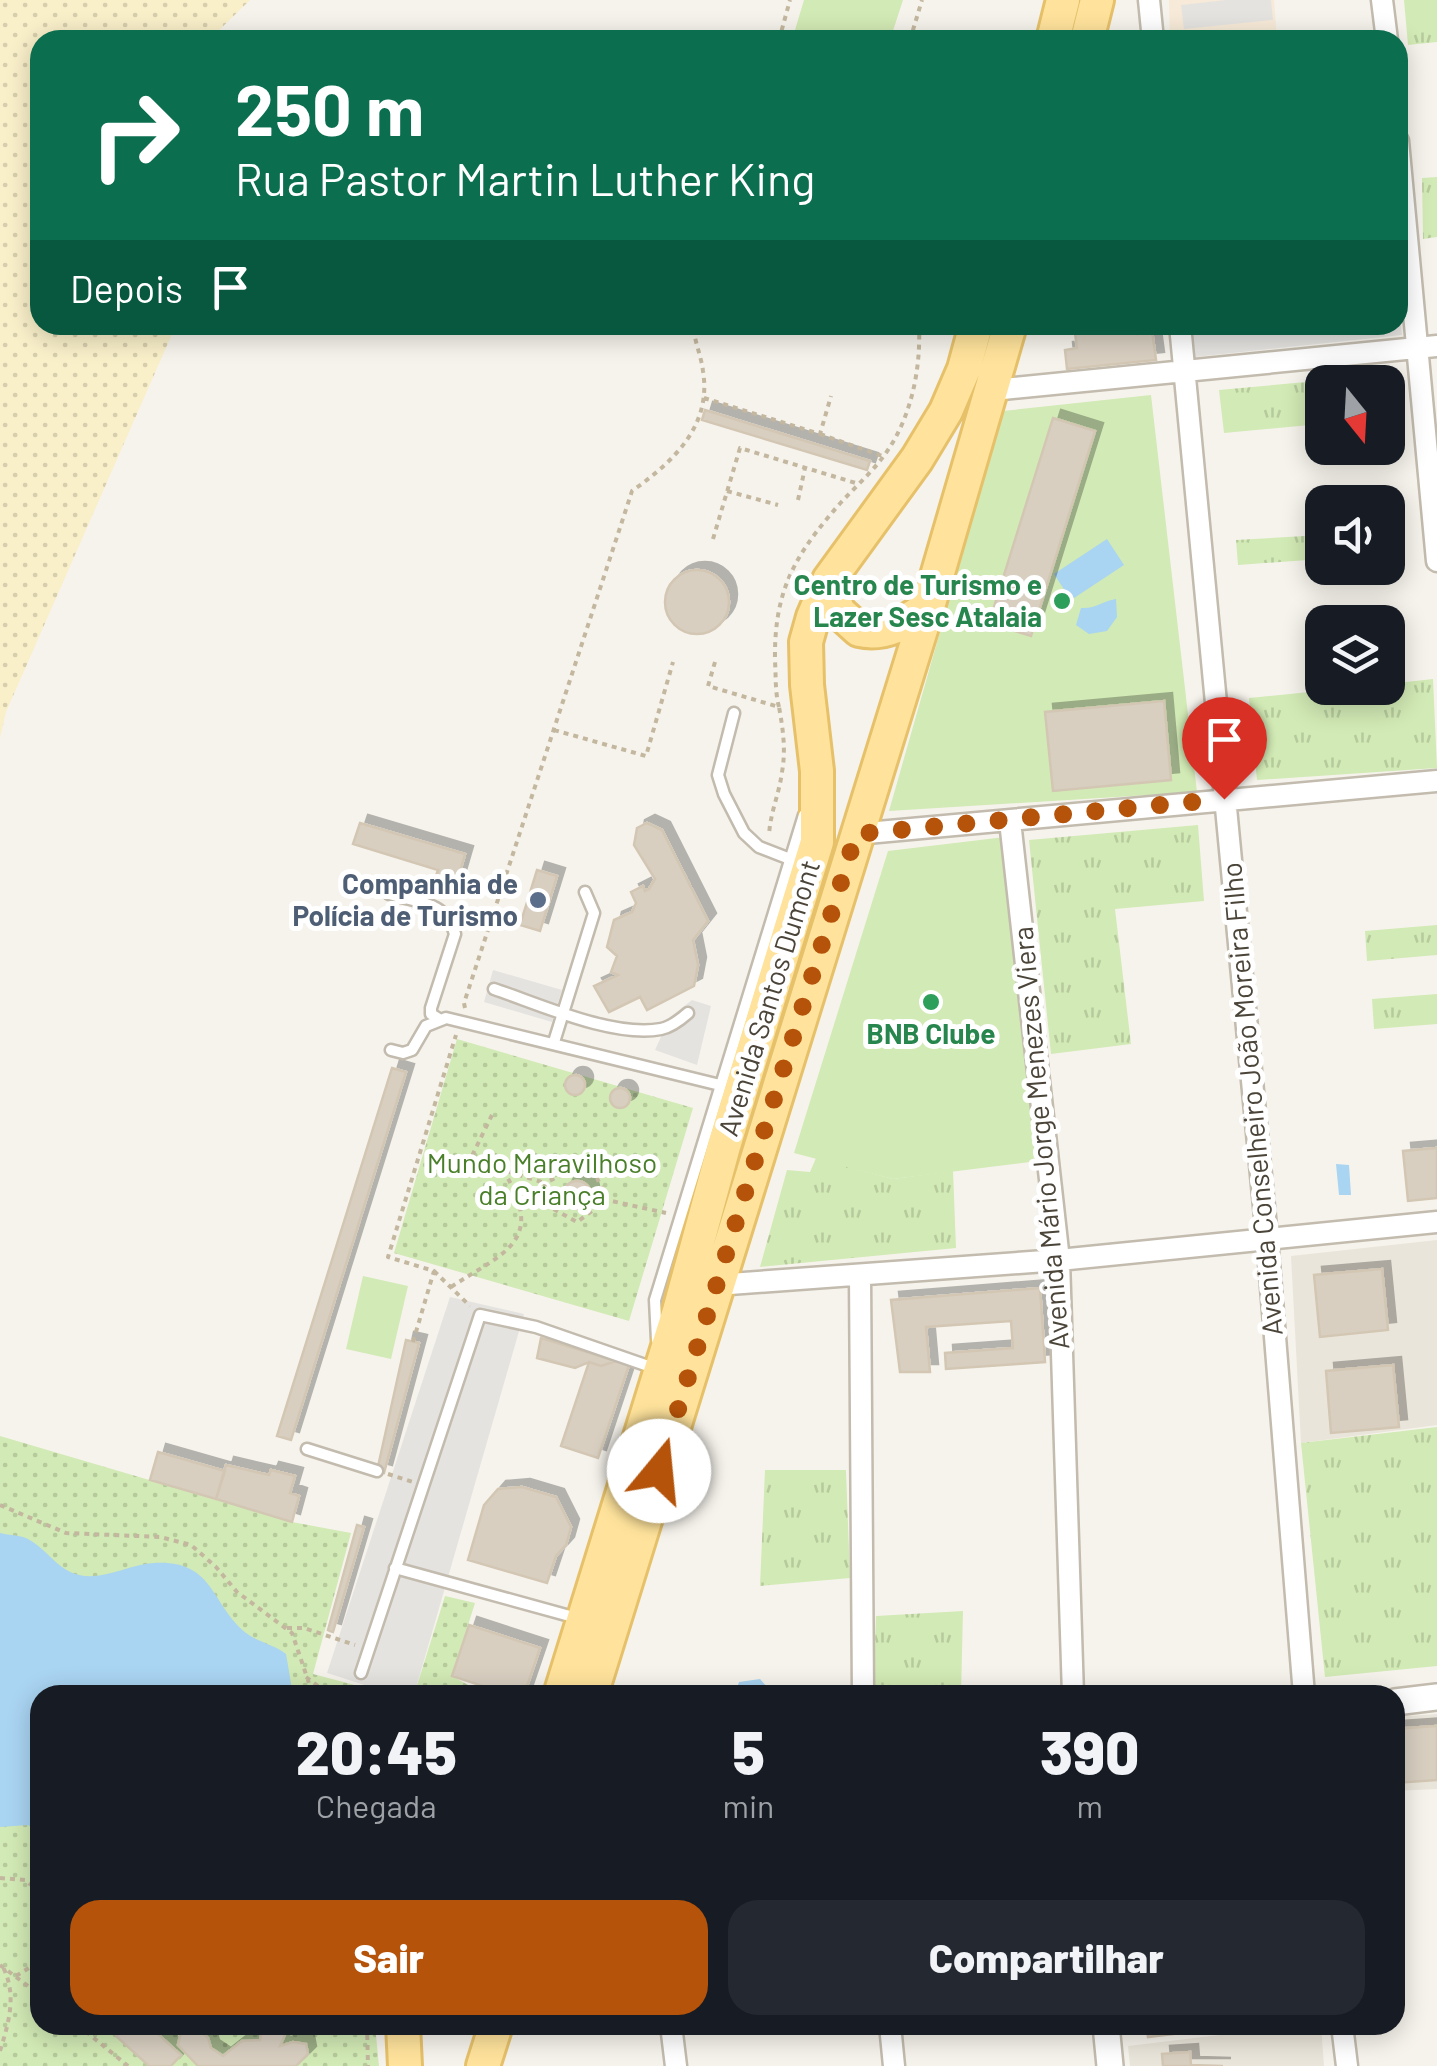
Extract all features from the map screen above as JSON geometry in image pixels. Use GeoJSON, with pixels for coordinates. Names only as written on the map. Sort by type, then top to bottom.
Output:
{"type":"FeatureCollection","features":[{"type":"Feature","properties":{"kind":"main road"},"geometry":{"type":"LineString","coordinates":[[1056,30],[1063,0]]}},
{"type":"Feature","properties":{"kind":"main road"},"geometry":{"type":"LineString","coordinates":[[1090,30],[1098,0]]}},
{"type":"Feature","properties":{"kind":"main road","name":"Avenida Santos Dumont"},"geometry":{"type":"LineString","coordinates":[[563,1685],[817,842],[818,771],[806,642],[829,580],[917,459],[946,412],[973,335]]}},
{"type":"Feature","properties":{"kind":"main road","name":"Avenida Santos Dumont"},"geometry":{"type":"LineString","coordinates":[[594,1685],[928,607],[1008,335]]}},
{"type":"Feature","properties":{"kind":"main road"},"geometry":{"type":"LineString","coordinates":[[829,580],[838,611],[858,630],[884,631],[928,607]]}},
{"type":"Feature","properties":{"kind":"main road"},"geometry":{"type":"LineString","coordinates":[[718,1094],[724,1146]]}},
{"type":"Feature","properties":{"kind":"main road"},"geometry":{"type":"LineString","coordinates":[[403,2035],[405,2066]]}},
{"type":"Feature","properties":{"kind":"main road"},"geometry":{"type":"LineString","coordinates":[[484,2066],[493,2035]]}},
{"type":"Feature","properties":{"kind":"street"},"geometry":{"type":"LineString","coordinates":[[1149,0],[1152,30]]}},
{"type":"Feature","properties":{"kind":"street"},"geometry":{"type":"LineString","coordinates":[[1382,0],[1386,30]]}},
{"type":"Feature","properties":{"kind":"street"},"geometry":{"type":"LineString","coordinates":[[1408,212],[1427,347],[1437,561]]}},
{"type":"Feature","properties":{"kind":"street","name":"Avenida Conselheiro João Moreira Filho"},"geometry":{"type":"LineString","coordinates":[[1181,335],[1266,1238],[1303,1685]]}},
{"type":"Feature","properties":{"kind":"street"},"geometry":{"type":"LineString","coordinates":[[994,390],[1427,347]]}},
{"type":"Feature","properties":{"kind":"street"},"geometry":{"type":"LineString","coordinates":[[856,834],[1437,781]]}},
{"type":"Feature","properties":{"kind":"street","name":"Avenida Mário Jorge Menezes Viera"},"geometry":{"type":"LineString","coordinates":[[1010,820],[1059,1260],[1073,1685]]}},
{"type":"Feature","properties":{"kind":"street"},"geometry":{"type":"LineString","coordinates":[[716,1285],[1059,1260],[1437,1222]]}},
{"type":"Feature","properties":{"kind":"street"},"geometry":{"type":"LineString","coordinates":[[860,1276],[863,1685]]}},
{"type":"Feature","properties":{"kind":"street"},"geometry":{"type":"LineString","coordinates":[[1405,1701],[1437,1697]]}},
{"type":"Feature","properties":{"kind":"street"},"geometry":{"type":"LineString","coordinates":[[672,2035],[676,2066]]}},
{"type":"Feature","properties":{"kind":"street"},"geometry":{"type":"LineString","coordinates":[[891,2035],[894,2066]]}},
{"type":"Feature","properties":{"kind":"street"},"geometry":{"type":"LineString","coordinates":[[1107,2035],[1110,2066]]}},
{"type":"Feature","properties":{"kind":"street"},"geometry":{"type":"LineString","coordinates":[[1343,2035],[1348,2066]]}},
{"type":"Feature","properties":{"kind":"lane"},"geometry":{"type":"LineString","coordinates":[[734,714],[718,775],[744,834],[770,853],[790,860]]}},
{"type":"Feature","properties":{"kind":"lane"},"geometry":{"type":"LineString","coordinates":[[361,1672],[480,1315],[536,1327],[661,1366],[655,1300],[818,771]]}},
{"type":"Feature","properties":{"kind":"lane"},"geometry":{"type":"LineString","coordinates":[[554,1042],[594,913],[584,892]]}},
{"type":"Feature","properties":{"kind":"lane"},"geometry":{"type":"LineString","coordinates":[[390,894],[443,910],[452,924],[455,934],[431,1008],[438,1019]]}},
{"type":"Feature","properties":{"kind":"lane"},"geometry":{"type":"LineString","coordinates":[[494,989],[620,1028],[661,1029],[688,1014]]}},
{"type":"Feature","properties":{"kind":"lane"},"geometry":{"type":"LineString","coordinates":[[391,1050],[412,1050],[426,1026],[438,1019],[452,1019],[554,1042],[718,1094]]}},
{"type":"Feature","properties":{"kind":"lane"},"geometry":{"type":"LineString","coordinates":[[306,1450],[377,1471]]}},
{"type":"Feature","properties":{"kind":"lane"},"geometry":{"type":"LineString","coordinates":[[395,1568],[585,1620]]}},
{"type":"Feature","properties":{"kind":"path"},"geometry":{"type":"LineString","coordinates":[[782,30],[790,0]]}},
{"type":"Feature","properties":{"kind":"path"},"geometry":{"type":"LineString","coordinates":[[913,30],[922,0]]}},
{"type":"Feature","properties":{"kind":"path"},"geometry":{"type":"LineString","coordinates":[[464,1003],[632,491],[662,469],[690,440],[703,398],[703,369],[696,335]]}},
{"type":"Feature","properties":{"kind":"path"},"geometry":{"type":"LineString","coordinates":[[915,373],[918,335]]}},
{"type":"Feature","properties":{"kind":"path"},"geometry":{"type":"LineString","coordinates":[[820,434],[831,396]]}},
{"type":"Feature","properties":{"kind":"path"},"geometry":{"type":"LineString","coordinates":[[703,398],[884,456]]}},
{"type":"Feature","properties":{"kind":"path"},"geometry":{"type":"LineString","coordinates":[[714,539],[740,448],[859,484]]}},
{"type":"Feature","properties":{"kind":"path"},"geometry":{"type":"LineString","coordinates":[[798,500],[805,468]]}},
{"type":"Feature","properties":{"kind":"path"},"geometry":{"type":"LineString","coordinates":[[727,492],[778,506]]}},
{"type":"Feature","properties":{"kind":"path"},"geometry":{"type":"LineString","coordinates":[[554,730],[646,756],[673,662]]}},
{"type":"Feature","properties":{"kind":"path"},"geometry":{"type":"LineString","coordinates":[[715,662],[708,686],[779,707],[784,756],[778,792],[770,811],[770,853]]}},
{"type":"Feature","properties":{"kind":"path"},"geometry":{"type":"LineString","coordinates":[[454,1036],[388,1257],[434,1271],[480,1315]]}},
{"type":"Feature","properties":{"kind":"path"},"geometry":{"type":"LineString","coordinates":[[492,1115],[470,1160],[545,1183],[572,1170],[596,1178],[607,1200]]}},
{"type":"Feature","properties":{"kind":"path"},"geometry":{"type":"LineString","coordinates":[[451,1288],[494,1262],[515,1243],[522,1215],[503,1170]]}},
{"type":"Feature","properties":{"kind":"path"},"geometry":{"type":"LineString","coordinates":[[545,1183],[548,1206],[577,1222],[607,1200],[681,1216]]}},
{"type":"Feature","properties":{"kind":"path"},"geometry":{"type":"LineString","coordinates":[[414,1342],[434,1271]]}},
{"type":"Feature","properties":{"kind":"path"},"geometry":{"type":"LineString","coordinates":[[377,1471],[422,1485]]}},
{"type":"Feature","properties":{"kind":"path"},"geometry":{"type":"LineString","coordinates":[[0,1505],[66,1533],[153,1536],[184,1542],[203,1554],[244,1598],[286,1628],[297,1642],[309,1685]]}},
{"type":"Feature","properties":{"kind":"path"},"geometry":{"type":"LineString","coordinates":[[286,1628],[304,1628],[369,1649]]}},
{"type":"Feature","properties":{"kind":"path"},"geometry":{"type":"LineString","coordinates":[[306,1677],[317,1685]]}},
{"type":"Feature","properties":{"kind":"path"},"geometry":{"type":"LineString","coordinates":[[0,1878],[30,1883]]}},
{"type":"Feature","properties":{"kind":"path"},"geometry":{"type":"LineString","coordinates":[[2,1966],[30,1987]]}},
{"type":"Feature","properties":{"kind":"path"},"geometry":{"type":"LineString","coordinates":[[0,2051],[12,1997],[12,1984],[2,1966]]}},
{"type":"Feature","properties":{"kind":"path"},"geometry":{"type":"LineString","coordinates":[[16,1976],[30,1967]]}},
{"type":"Feature","properties":{"kind":"path"},"geometry":{"type":"LineString","coordinates":[[90,2035],[128,2066]]}},
{"type":"Feature","properties":{"kind":"path"},"geometry":{"type":"LineString","coordinates":[[367,2035],[368,2066]]}},
{"type":"Feature","properties":{"kind":"shaded area"},"geometry":{"type":"Polygon","coordinates":[[[1169,0],[1274,0],[1276,30],[1170,30],[1169,0]]]}},
{"type":"Feature","properties":{"kind":"shaded area"},"geometry":{"type":"Polygon","coordinates":[[[1271,0],[1273,20],[1184,29],[1181,5],[1271,0]]]}},
{"type":"Feature","properties":{"kind":"shaded area"},"geometry":{"type":"Polygon","coordinates":[[[1192,335],[1402,335],[1195,357],[1192,335]]]}},
{"type":"Feature","properties":{"kind":"shaded area"},"geometry":{"type":"Polygon","coordinates":[[[493,970],[562,990],[552,1022],[484,1002],[493,970]]]}},
{"type":"Feature","properties":{"kind":"shaded area"},"geometry":{"type":"Polygon","coordinates":[[[692,1000],[711,1006],[697,1065],[655,1050],[670,1017],[692,1000]]]}},
{"type":"Feature","properties":{"kind":"shaded area"},"geometry":{"type":"Polygon","coordinates":[[[1437,1240],[1437,1425],[1301,1443],[1291,1256],[1437,1240]]]}},
{"type":"Feature","properties":{"kind":"shaded area"},"geometry":{"type":"Polygon","coordinates":[[[450,1297],[524,1314],[417,1685],[365,1685],[327,1673],[450,1297]]]}},
{"type":"Feature","properties":{"kind":"shaded area"},"geometry":{"type":"Polygon","coordinates":[[[1437,1714],[1437,1789],[1405,1791],[1405,1716],[1437,1714]]]}},
{"type":"Feature","properties":{"kind":"shaded area"},"geometry":{"type":"Polygon","coordinates":[[[1220,2035],[1322,2035],[1324,2066],[1130,2066],[1128,2046],[1220,2035]]]}},
{"type":"Feature","properties":{"kind":"green space"},"geometry":{"type":"Polygon","coordinates":[[[804,0],[903,0],[893,30],[795,30],[804,0]]]}},
{"type":"Feature","properties":{"kind":"green space"},"geometry":{"type":"Polygon","coordinates":[[[1404,0],[1437,0],[1437,42],[1408,45],[1404,0]]]}},
{"type":"Feature","properties":{"kind":"green space"},"geometry":{"type":"Polygon","coordinates":[[[1437,177],[1437,237],[1423,239],[1422,178],[1437,177]]]}},
{"type":"Feature","properties":{"kind":"green space"},"geometry":{"type":"Polygon","coordinates":[[[1305,382],[1305,425],[1224,433],[1219,390],[1305,382]]]}},
{"type":"Feature","properties":{"kind":"green space","name":"Centro de Turismo e Lazer Sesc Atalaia"},"geometry":{"type":"Polygon","coordinates":[[[1151,395],[1197,792],[889,811],[1003,411],[1151,395]]]}},
{"type":"Feature","properties":{"kind":"green space"},"geometry":{"type":"Polygon","coordinates":[[[1305,536],[1305,560],[1238,565],[1236,540],[1305,536]]]}},
{"type":"Feature","properties":{"kind":"green space"},"geometry":{"type":"Polygon","coordinates":[[[1433,679],[1437,768],[1257,780],[1249,698],[1305,692],[1305,705],[1405,705],[1405,682],[1433,679]]]}},
{"type":"Feature","properties":{"kind":"green space"},"geometry":{"type":"Polygon","coordinates":[[[1198,825],[1204,901],[1115,909],[1131,1044],[1051,1054],[1029,840],[1198,825]]]}},
{"type":"Feature","properties":{"kind":"green space","name":"BNB Clube"},"geometry":{"type":"Polygon","coordinates":[[[1005,837],[1038,1161],[893,1179],[794,1153],[888,851],[1005,837]]]}},
{"type":"Feature","properties":{"kind":"green space"},"geometry":{"type":"Polygon","coordinates":[[[1437,925],[1437,955],[1367,961],[1365,931],[1437,925]]]}},
{"type":"Feature","properties":{"kind":"green space"},"geometry":{"type":"Polygon","coordinates":[[[1437,994],[1437,1024],[1374,1029],[1372,999],[1437,994]]]}},
{"type":"Feature","properties":{"kind":"green space","name":"Mundo Maravilhoso da Criança"},"geometry":{"type":"Polygon","coordinates":[[[457,1039],[693,1108],[629,1321],[394,1253],[457,1039]]]}},
{"type":"Feature","properties":{"kind":"green space"},"geometry":{"type":"Polygon","coordinates":[[[816,1158],[893,1179],[953,1171],[956,1248],[760,1267],[787,1170],[810,1172],[816,1158]]]}},
{"type":"Feature","properties":{"kind":"green space"},"geometry":{"type":"Polygon","coordinates":[[[363,1276],[408,1286],[391,1359],[346,1349],[363,1276]]]}},
{"type":"Feature","properties":{"kind":"green space"},"geometry":{"type":"Polygon","coordinates":[[[1437,1427],[1437,1666],[1325,1677],[1301,1443],[1437,1427]]]}},
{"type":"Feature","properties":{"kind":"green space"},"geometry":{"type":"Polygon","coordinates":[[[0,1436],[292,1522],[351,1533],[313,1674],[355,1685],[30,1685],[30,2035],[376,2035],[379,2066],[0,2066],[0,1436]]]}},
{"type":"Feature","properties":{"kind":"green space"},"geometry":{"type":"Polygon","coordinates":[[[765,1470],[846,1470],[850,1578],[760,1586],[765,1470]]]}},
{"type":"Feature","properties":{"kind":"green space"},"geometry":{"type":"Polygon","coordinates":[[[445,1596],[475,1603],[452,1676],[468,1685],[417,1685],[445,1596]]]}},
{"type":"Feature","properties":{"kind":"green space"},"geometry":{"type":"Polygon","coordinates":[[[963,1611],[961,1685],[873,1685],[876,1616],[963,1611]]]}},
{"type":"Feature","properties":{"kind":"sand"},"geometry":{"type":"Polygon","coordinates":[[[0,0],[250,0],[219,30],[30,30],[30,335],[172,335],[6,712],[0,738],[0,0]]]}},
{"type":"Feature","properties":{"kind":"water"},"geometry":{"type":"Polygon","coordinates":[[[1107,539],[1124,565],[1071,600],[1054,574],[1107,539]]]}},
{"type":"Feature","properties":{"kind":"water"},"geometry":{"type":"Polygon","coordinates":[[[1116,599],[1117,617],[1107,631],[1089,634],[1076,625],[1081,608],[1116,599]]]}},
{"type":"Feature","properties":{"kind":"water"},"geometry":{"type":"Polygon","coordinates":[[[1336,1164],[1349,1165],[1351,1195],[1339,1195],[1336,1164]]]}},
{"type":"Feature","properties":{"kind":"water"},"geometry":{"type":"Polygon","coordinates":[[[0,1533],[30,1540],[64,1568],[79,1575],[97,1576],[154,1563],[189,1569],[209,1586],[246,1633],[286,1654],[291,1685],[30,1685],[30,1826],[0,1827],[0,1533]]]}},
{"type":"Feature","properties":{"kind":"water"},"geometry":{"type":"Polygon","coordinates":[[[760,1679],[765,1685],[738,1685],[760,1679]]]}},
{"type":"Feature","properties":{"kind":"building"},"geometry":{"type":"Polygon","coordinates":[[[1075,335],[1153,335],[1156,360],[1067,369],[1065,350],[1077,348],[1075,335]]]}},
{"type":"Feature","properties":{"kind":"building"},"geometry":{"type":"Polygon","coordinates":[[[705,410],[870,461],[867,470],[702,420],[705,410]]]}},
{"type":"Feature","properties":{"kind":"building"},"geometry":{"type":"Polygon","coordinates":[[[1053,418],[1095,431],[1031,636],[989,623],[1053,418]]]}},
{"type":"Feature","properties":{"kind":"building"},"geometry":{"type":"Polygon","coordinates":[[[697,570],[720,579],[729,602],[720,625],[697,634],[674,625],[665,602],[674,579],[697,570]]]}},
{"type":"Feature","properties":{"kind":"building"},"geometry":{"type":"Polygon","coordinates":[[[1164,701],[1171,780],[1053,791],[1045,712],[1164,701]]]}},
{"type":"Feature","properties":{"kind":"building"},"geometry":{"type":"Polygon","coordinates":[[[360,823],[465,854],[456,885],[435,879],[438,870],[353,844],[360,823]]]}},
{"type":"Feature","properties":{"kind":"building"},"geometry":{"type":"Polygon","coordinates":[[[647,823],[662,830],[708,921],[693,940],[698,965],[694,986],[647,1010],[640,997],[609,1012],[594,986],[618,975],[611,972],[617,956],[607,947],[614,920],[632,912],[636,903],[631,892],[643,886],[645,891],[649,889],[655,879],[634,845],[637,828],[647,823]]]}},
{"type":"Feature","properties":{"kind":"building","name":"Companhia de Polícia de Turismo"},"geometry":{"type":"Polygon","coordinates":[[[537,870],[557,876],[540,931],[520,925],[537,870]]]}},
{"type":"Feature","properties":{"kind":"building"},"geometry":{"type":"Polygon","coordinates":[[[392,1068],[406,1072],[291,1440],[277,1436],[392,1068]]]}},
{"type":"Feature","properties":{"kind":"building"},"geometry":{"type":"Polygon","coordinates":[[[575,1075],[585,1085],[575,1095],[565,1085],[575,1075]]]}},
{"type":"Feature","properties":{"kind":"building"},"geometry":{"type":"Polygon","coordinates":[[[620,1088],[630,1098],[620,1108],[610,1098],[620,1088]]]}},
{"type":"Feature","properties":{"kind":"building"},"geometry":{"type":"Polygon","coordinates":[[[1437,1148],[1437,1198],[1408,1201],[1403,1151],[1437,1148]]]}},
{"type":"Feature","properties":{"kind":"building"},"geometry":{"type":"Polygon","coordinates":[[[577,1181],[587,1185],[591,1195],[587,1205],[577,1209],[567,1205],[563,1195],[567,1185],[577,1181]]]}},
{"type":"Feature","properties":{"kind":"building"},"geometry":{"type":"Polygon","coordinates":[[[1382,1269],[1388,1330],[1320,1337],[1314,1275],[1382,1269]]]}},
{"type":"Feature","properties":{"kind":"building"},"geometry":{"type":"Polygon","coordinates":[[[1040,1288],[1045,1362],[946,1369],[945,1353],[1013,1348],[1011,1321],[926,1327],[930,1372],[900,1372],[891,1300],[1040,1288]]]}},
{"type":"Feature","properties":{"kind":"building"},"geometry":{"type":"Polygon","coordinates":[[[541,1338],[616,1361],[601,1366],[589,1362],[575,1368],[537,1358],[541,1338]]]}},
{"type":"Feature","properties":{"kind":"building"},"geometry":{"type":"Polygon","coordinates":[[[406,1340],[419,1343],[384,1473],[377,1471],[406,1340]]]}},
{"type":"Feature","properties":{"kind":"building"},"geometry":{"type":"Polygon","coordinates":[[[616,1361],[629,1365],[598,1458],[561,1446],[589,1362],[601,1366],[616,1361]]]}},
{"type":"Feature","properties":{"kind":"building"},"geometry":{"type":"Polygon","coordinates":[[[1393,1365],[1399,1427],[1331,1433],[1326,1371],[1393,1365]]]}},
{"type":"Feature","properties":{"kind":"building"},"geometry":{"type":"Polygon","coordinates":[[[158,1452],[225,1471],[216,1499],[150,1480],[158,1452]]]}},
{"type":"Feature","properties":{"kind":"building"},"geometry":{"type":"Polygon","coordinates":[[[226,1465],[269,1475],[271,1470],[295,1476],[290,1493],[299,1496],[292,1522],[216,1499],[226,1465]]]}},
{"type":"Feature","properties":{"kind":"building"},"geometry":{"type":"Polygon","coordinates":[[[522,1487],[556,1497],[571,1527],[547,1583],[468,1560],[484,1505],[498,1489],[522,1487]]]}},
{"type":"Feature","properties":{"kind":"building"},"geometry":{"type":"Polygon","coordinates":[[[357,1525],[364,1527],[333,1632],[328,1630],[357,1525]]]}},
{"type":"Feature","properties":{"kind":"building"},"geometry":{"type":"Polygon","coordinates":[[[469,1625],[540,1648],[527,1685],[479,1685],[452,1676],[469,1625]]]}},
{"type":"Feature","properties":{"kind":"building"},"geometry":{"type":"Polygon","coordinates":[[[1437,1726],[1437,1780],[1405,1782],[1405,1728],[1437,1726]]]}},
{"type":"Feature","properties":{"kind":"building"},"geometry":{"type":"Polygon","coordinates":[[[159,2035],[181,2055],[171,2066],[149,2066],[116,2036],[159,2035]]]}},
{"type":"Feature","properties":{"kind":"building"},"geometry":{"type":"Polygon","coordinates":[[[180,2035],[204,2035],[211,2048],[223,2056],[242,2041],[260,2040],[261,2035],[285,2035],[280,2046],[306,2044],[308,2054],[296,2066],[198,2066],[178,2045],[180,2035]]]}},
{"type":"Feature","properties":{"kind":"building"},"geometry":{"type":"Polygon","coordinates":[[[1190,2052],[1191,2065],[1223,2066],[1163,2066],[1162,2054],[1190,2052]]]}},
{"type":"Feature","properties":{"kind":"place","name":"Centro de Turismo e Lazer Sesc Atalaia"},"geometry":{"type":"Point","coordinates":[1062,601]}},
{"type":"Feature","properties":{"kind":"place","name":"Companhia de Polícia de Turismo"},"geometry":{"type":"Point","coordinates":[538,900]}},
{"type":"Feature","properties":{"kind":"place","name":"BNB Clube"},"geometry":{"type":"Point","coordinates":[931,1002]}},
{"type":"Feature","properties":{"kind":"route"},"geometry":{"type":"LineString","coordinates":[[659,1471],[856,834],[1224,799]]}}]}
